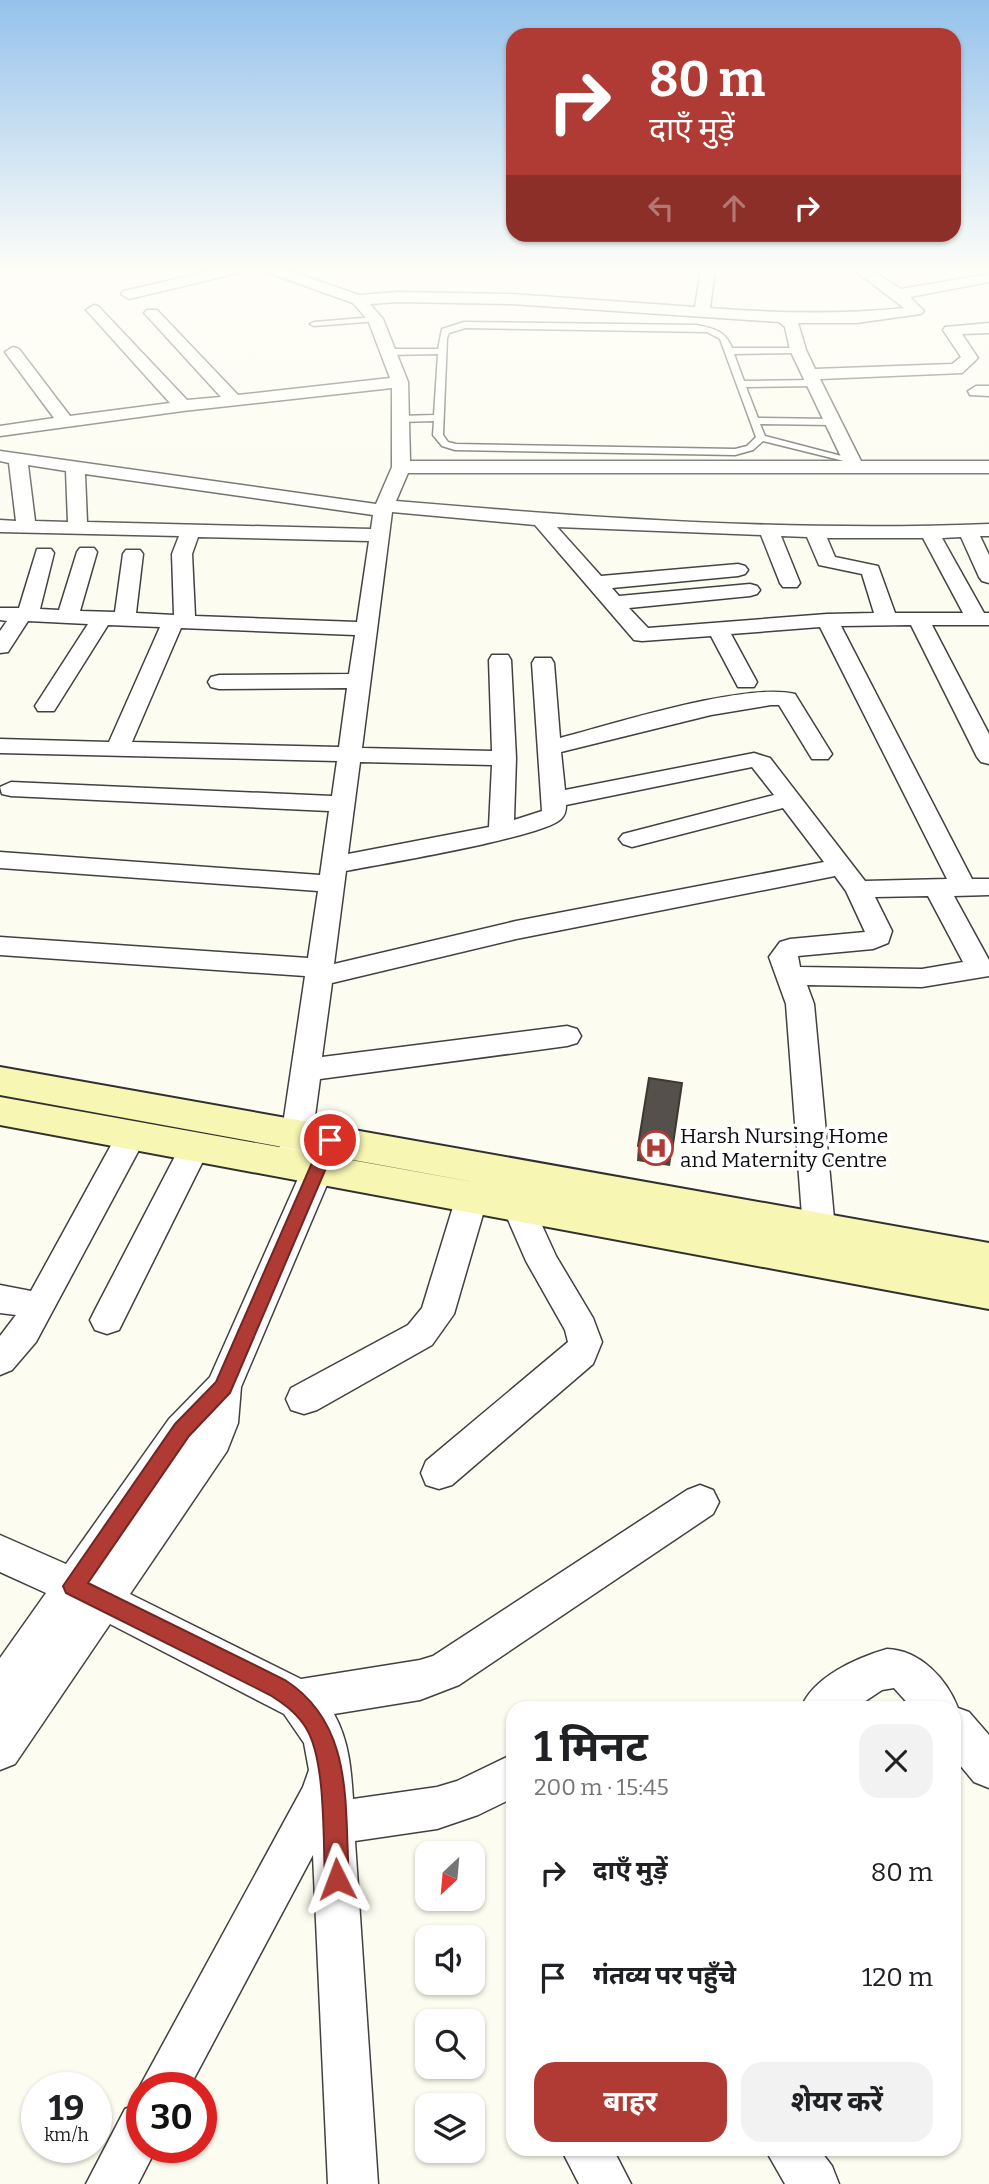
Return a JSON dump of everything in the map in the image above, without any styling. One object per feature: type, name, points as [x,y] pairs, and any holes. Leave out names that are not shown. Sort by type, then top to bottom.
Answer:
[{"type":"street","points":[[27,371],[65,421]]},
{"type":"street","points":[[151,371],[183,405]]},
{"type":"street","points":[[206,371],[233,400]]},
{"type":"street","points":[[0,1692],[88,1593],[214,1440],[220,1423],[223,1387],[310,1152],[306,1070],[384,509],[401,467],[400,382],[396,371]]},
{"type":"street","points":[[808,371],[854,463]]},
{"type":"street","points":[[812,378],[925,371]]},
{"type":"street","points":[[0,431],[183,405],[400,382]]},
{"type":"street","points":[[26,526],[9,457],[384,509],[541,520],[815,531],[930,533],[989,530]]},
{"type":"street","points":[[401,467],[534,457],[738,459],[989,467]]},
{"type":"street","points":[[75,466],[78,527]]},
{"type":"street","points":[[541,520],[642,635],[827,620],[983,619]]},
{"type":"street","points":[[0,526],[380,535]]},
{"type":"street","points":[[117,749],[179,621],[183,554],[191,529]]},
{"type":"street","points":[[768,529],[790,583]]},
{"type":"street","points":[[815,531],[826,561],[835,565],[861,566],[871,570],[886,619]]},
{"type":"street","points":[[968,531],[989,577]]},
{"type":"street","points":[[930,533],[983,619]]},
{"type":"street","points":[[68,616],[87,552]]},
{"type":"street","points":[[0,647],[25,614],[44,553]]},
{"type":"street","points":[[125,619],[133,554]]},
{"type":"street","points":[[595,583],[738,570]]},
{"type":"street","points":[[613,603],[750,590]]},
{"type":"street","points":[[0,614],[367,629]]},
{"type":"street","points":[[46,706],[102,618]]},
{"type":"street","points":[[918,619],[989,757]]},
{"type":"street","points":[[827,620],[977,887],[858,889]]},
{"type":"street","points":[[718,628],[746,682]]},
{"type":"street","points":[[500,660],[504,758],[501,832]]},
{"type":"street","points":[[0,860],[333,874],[501,832],[551,816],[553,800],[543,663]]},
{"type":"street","points":[[219,682],[360,681]]},
{"type":"street","points":[[549,748],[773,696],[787,699],[820,754]]},
{"type":"street","points":[[0,746],[504,758]]},
{"type":"street","points":[[553,800],[746,760],[762,763],[858,889],[879,931],[878,937],[873,940],[790,948],[783,957],[800,1003],[819,1229]]},
{"type":"street","points":[[11,789],[343,804]]},
{"type":"street","points":[[632,839],[789,799]]},
{"type":"street","points":[[0,946],[320,972],[516,930],[841,867]]},
{"type":"street","points":[[790,976],[922,978],[980,969],[937,888]]},
{"type":"street","points":[[306,1070],[567,1036]]},
{"type":"street","points":[[0,1081],[310,1152],[759,1234],[989,1292]]},
{"type":"street","points":[[0,1111],[195,1147],[310,1152],[472,1198],[519,1206],[759,1234],[819,1229],[989,1260]]},
{"type":"street","points":[[0,1360],[24,1332],[40,1306],[132,1135]]},
{"type":"street","points":[[107,1320],[195,1147]]},
{"type":"street","points":[[304,1399],[420,1335],[431,1324],[437,1314],[472,1198]]},
{"type":"street","points":[[439,1473],[581,1353],[585,1342],[581,1328],[542,1261],[519,1206]]},
{"type":"street","points":[[0,1299],[40,1306]]},
{"type":"street","points":[[298,1700],[420,1680],[445,1671],[467,1659],[700,1502]]},
{"type":"street","points":[[0,1553],[88,1593],[278,1688],[298,1700],[313,1718],[324,1738],[330,1770],[354,2184]]},
{"type":"street","points":[[0,1749],[88,1593]]},
{"type":"street","points":[[831,1701],[879,1668],[893,1666],[906,1672],[932,1701]]},
{"type":"street","points":[[961,1735],[989,1767]]},
{"type":"street","points":[[172,2072],[320,1798],[330,1770]]},
{"type":"street","points":[[334,1824],[437,1808],[463,1800],[506,1779]]},
{"type":"street","points":[[111,2184],[126,2156]]},
{"type":"street","points":[[590,2156],[606,2184]]},
{"type":"street","points":[[795,2156],[814,2184]]},
{"type":"lane","points":[[442,371],[438,435],[445,444],[534,457]]},
{"type":"lane","points":[[736,371],[761,438]]},
{"type":"lane","points":[[741,384],[812,378]]},
{"type":"lane","points":[[401,419],[439,418]]},
{"type":"lane","points":[[755,421],[834,422]]},
{"type":"lane","points":[[738,459],[761,438]]},
{"type":"lane","points":[[761,438],[854,463]]},
{"type":"building","points":[[649,1078],[682,1083],[672,1151],[638,1146]]},
{"type":"place","name":"Harsh Nursing Home and Maternity Centre","points":[[656,1148]]},
{"type":"route","points":[[330,1140],[223,1387],[182,1430],[74,1586],[298,1700],[313,1718],[324,1738],[330,1770],[337,1879]]}]
